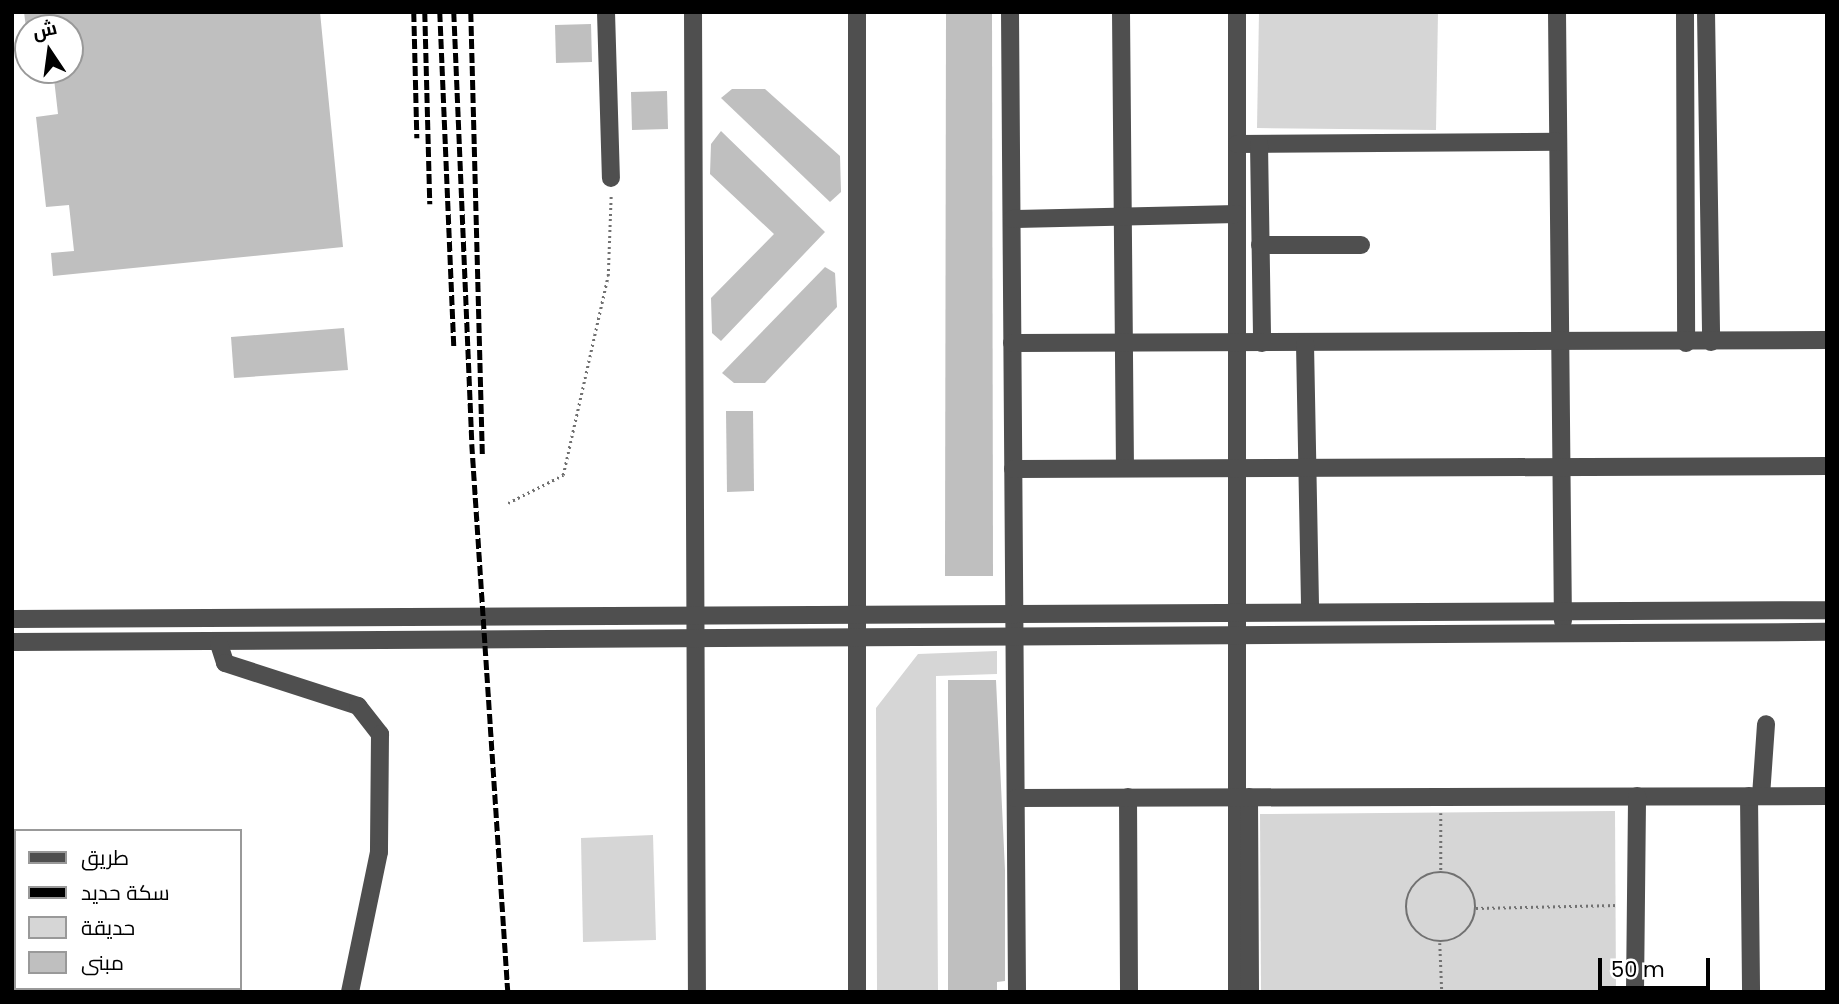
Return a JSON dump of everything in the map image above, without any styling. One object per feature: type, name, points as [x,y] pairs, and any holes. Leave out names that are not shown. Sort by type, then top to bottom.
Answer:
[{"type":"street","points":[[606,12],[611,178]]},
{"type":"street","points":[[693,12],[698,641],[697,992]]},
{"type":"street","points":[[857,12],[854,638],[857,992]]},
{"type":"street","points":[[1010,12],[1017,992]]},
{"type":"street","points":[[1121,12],[1125,467]]},
{"type":"street","points":[[1237,12],[1237,612],[1251,992]]},
{"type":"street","points":[[1557,12],[1563,632]]},
{"type":"street","points":[[1685,12],[1686,343]]},
{"type":"street","points":[[1706,12],[1711,342]]},
{"type":"street","points":[[1237,144],[1558,142]]},
{"type":"street","points":[[1259,144],[1262,343]]},
{"type":"street","points":[[1012,219],[1237,214]]},
{"type":"street","points":[[1260,245],[1361,245]]},
{"type":"street","points":[[1012,343],[1560,344],[1827,340]]},
{"type":"street","points":[[1305,344],[1310,604]]},
{"type":"street","points":[[1013,469],[1237,464],[1827,466]]},
{"type":"street","points":[[12,619],[697,613],[1827,610]]},
{"type":"street","points":[[12,642],[219,644],[698,641],[1014,634],[1827,632]]},
{"type":"street","points":[[219,644],[225,663],[358,706],[380,734],[379,852],[350,992]]},
{"type":"street","points":[[1751,992],[1755,796],[1766,724]]},
{"type":"street","points":[[1635,992],[1637,796]]},
{"type":"street","points":[[1016,797],[1827,796]]},
{"type":"street","points":[[1128,797],[1129,992]]},
{"type":"street","points":[[1237,992],[1243,797]]},
{"type":"path","points":[[508,503],[563,475],[608,276],[611,178]]},
{"type":"path","points":[[1440,797],[1441,872]]},
{"type":"path","points":[[1441,872],[1466,883],[1476,908],[1465,932],[1440,943],[1416,932],[1405,907],[1416,883],[1441,872]]},
{"type":"path","points":[[1476,908],[1636,904]]},
{"type":"path","points":[[1440,943],[1442,992]]},
{"type":"green space","points":[[1259,12],[1438,12],[1436,130],[1257,128]]},
{"type":"green space","points":[[997,651],[997,674],[936,676],[938,992],[877,992],[876,708],[918,654]]},
{"type":"green space","points":[[1615,811],[1616,992],[1261,992],[1260,814]]},
{"type":"green space","points":[[653,835],[656,940],[583,942],[581,838]]},
{"type":"building","points":[[320,12],[343,247],[53,276],[51,253],[74,251],[69,205],[46,207],[36,117],[58,114],[55,84],[84,84],[84,14],[24,14]]},
{"type":"building","points":[[946,12],[992,12],[993,576],[945,576]]},
{"type":"building","points":[[591,24],[592,62],[556,63],[555,25]]},
{"type":"building","points":[[732,89],[765,89],[840,156],[841,192],[830,202],[721,98]]},
{"type":"building","points":[[667,91],[668,129],[632,130],[631,92]]},
{"type":"building","points":[[721,131],[825,232],[721,341],[712,333],[711,298],[774,234],[710,174],[711,144]]},
{"type":"building","points":[[825,267],[835,273],[837,307],[765,383],[734,383],[722,373]]},
{"type":"building","points":[[344,328],[348,370],[234,378],[231,337]]},
{"type":"building","points":[[726,411],[753,411],[754,491],[727,492]]},
{"type":"building","points":[[948,680],[996,680],[1005,870],[1005,981],[997,982],[997,992],[948,992]]},
{"type":"railway","points":[[414,12],[417,138]]},
{"type":"railway","points":[[425,12],[430,204]]},
{"type":"railway","points":[[440,12],[454,348]]},
{"type":"railway","points":[[454,12],[472,444],[508,992]]},
{"type":"railway","points":[[471,12],[483,457]]}]
